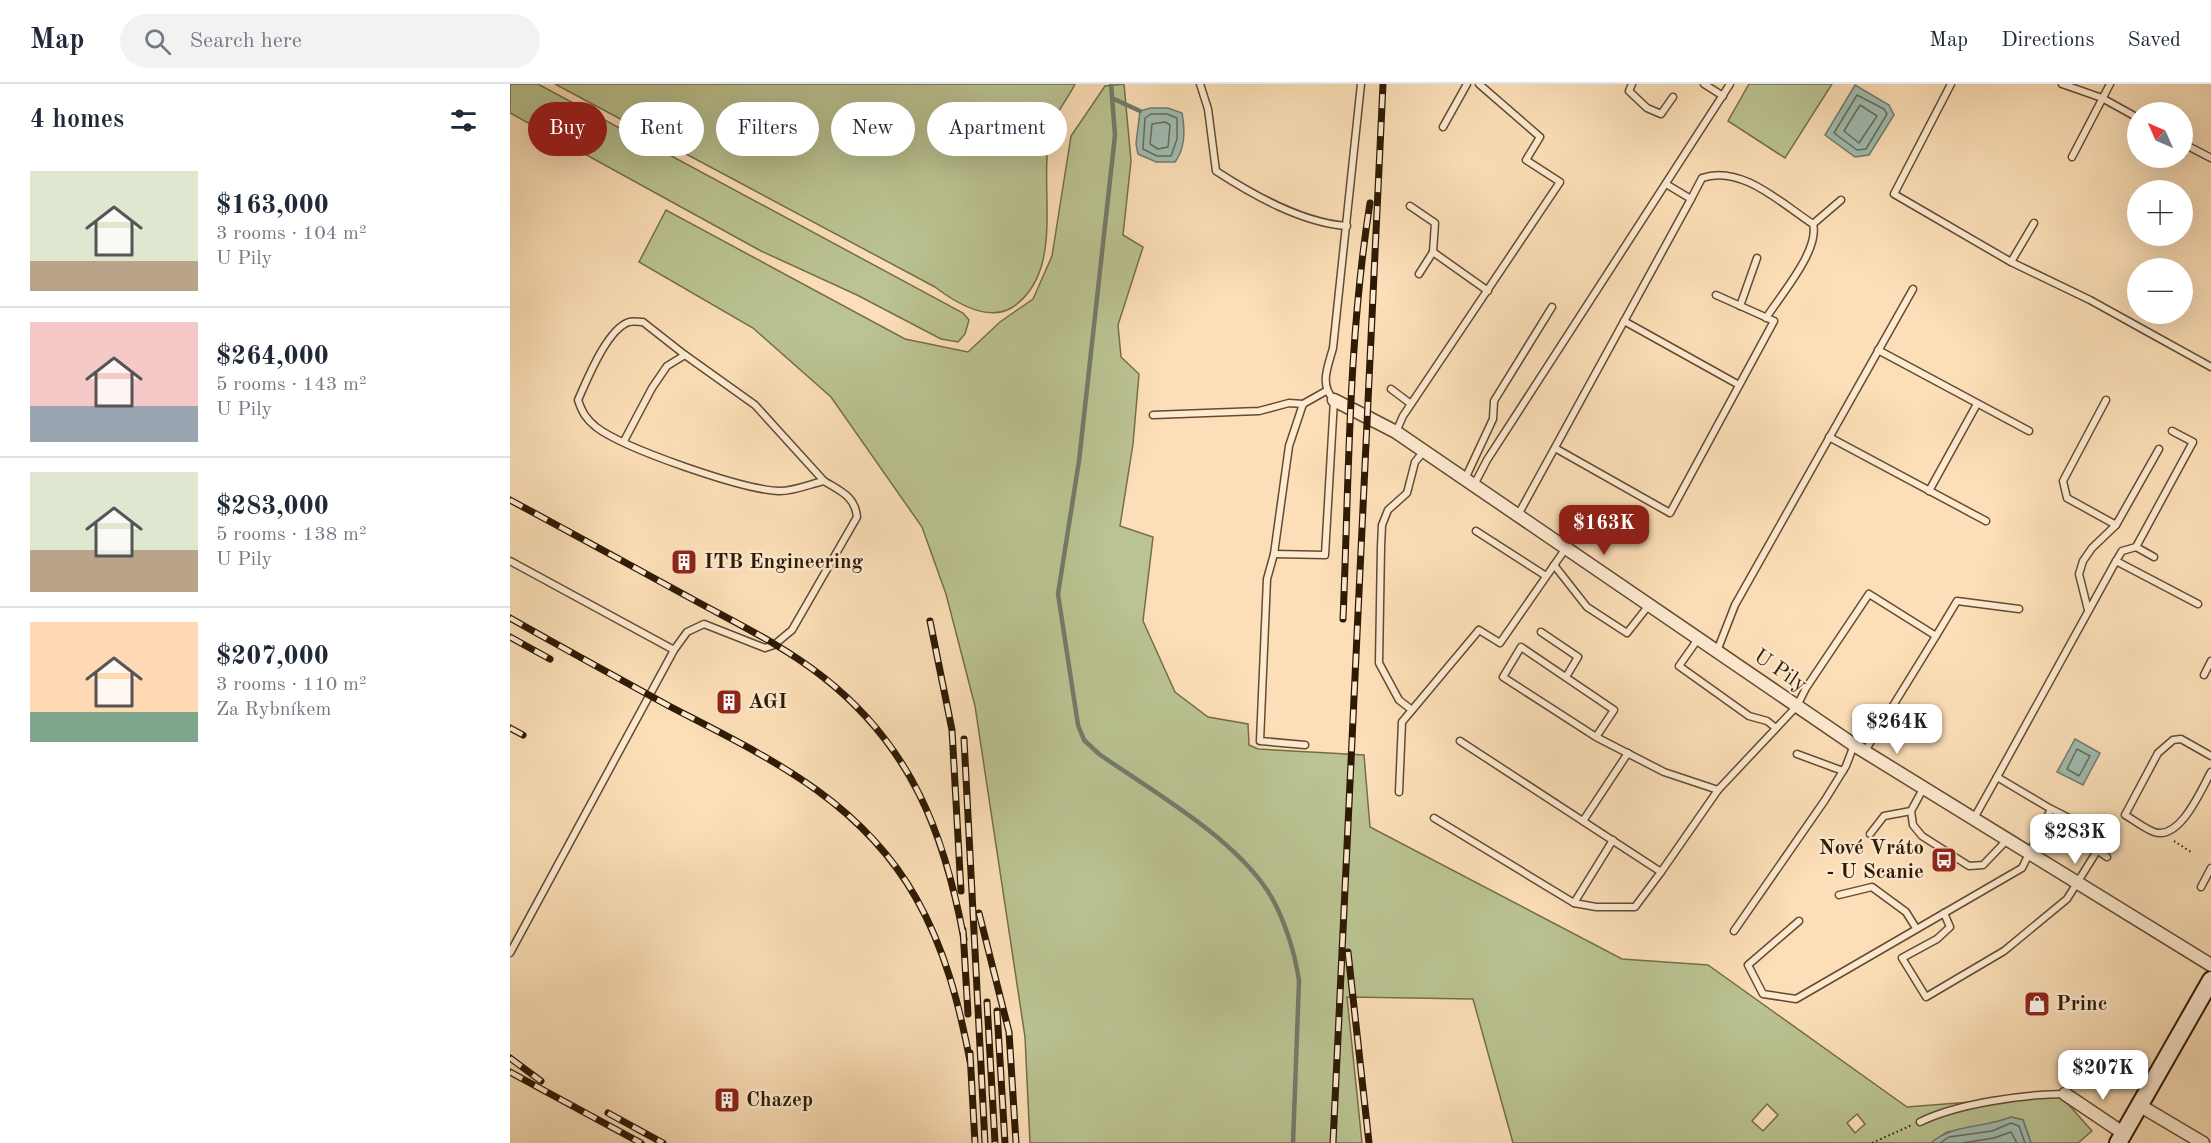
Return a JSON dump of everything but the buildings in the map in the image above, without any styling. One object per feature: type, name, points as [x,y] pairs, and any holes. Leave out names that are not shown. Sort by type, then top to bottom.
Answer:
[{"type":"main road","points":[[2120,1138],[2211,980]]},
{"type":"street","name":"U Pily","points":[[1330,396],[1396,432],[1859,748],[1973,821],[2211,965]]},
{"type":"street","points":[[2065,1094],[2120,1138]]},
{"type":"street","points":[[2139,1105],[2203,1143]]},
{"type":"lane","points":[[1200,84],[1208,109],[1216,171],[1257,197],[1330,225],[1347,226]]},
{"type":"lane","points":[[1274,554],[1325,555],[1330,396],[1325,378],[1333,348],[1361,84]]},
{"type":"lane","points":[[1443,127],[1467,84]]},
{"type":"lane","points":[[1396,432],[1412,404],[1560,182],[1526,160],[1540,137],[1479,84]]},
{"type":"lane","points":[[1632,84],[1629,91],[1647,108],[1661,114],[1673,97]]},
{"type":"lane","points":[[1704,84],[1723,96]]},
{"type":"lane","points":[[1469,483],[1487,460],[1730,84]]},
{"type":"lane","points":[[1951,84],[1894,194],[2011,262],[2090,300],[2211,368]]},
{"type":"lane","points":[[2062,84],[2102,98],[2127,112]]},
{"type":"lane","points":[[2072,157],[2110,84]]},
{"type":"lane","points":[[2193,149],[2211,158]]},
{"type":"lane","points":[[1518,516],[1702,178],[1716,173],[1740,178],[1813,224],[1815,231],[1800,270],[1766,318]]},
{"type":"lane","points":[[1666,184],[1691,199]]},
{"type":"lane","points":[[1813,224],[1841,200]]},
{"type":"lane","points":[[1410,206],[1435,223],[1433,252],[1419,274]]},
{"type":"lane","points":[[2011,262],[2034,223]]},
{"type":"lane","points":[[1433,252],[1488,291]]},
{"type":"lane","points":[[1740,306],[1757,258]]},
{"type":"lane","points":[[1717,651],[1735,605],[1913,289]]},
{"type":"lane","points":[[1555,448],[1670,513],[1774,321],[1716,295]]},
{"type":"lane","points":[[1469,483],[1493,419],[1494,401],[1552,307]]},
{"type":"lane","points":[[1624,321],[1739,385]]},
{"type":"lane","points":[[510,953],[674,650],[687,632],[704,624],[765,648],[774,645],[792,630],[857,517],[855,504],[851,498],[824,481],[755,405],[685,356],[643,322],[628,322],[611,337],[578,400],[584,415],[597,428],[716,477],[780,492],[824,481]]},
{"type":"lane","points":[[1878,350],[2029,430]]},
{"type":"lane","points":[[624,441],[652,388],[667,366],[685,356]]},
{"type":"lane","points":[[1391,389],[1412,404]]},
{"type":"lane","points":[[1153,415],[1259,411],[1289,403],[1303,404],[1330,396]]},
{"type":"lane","points":[[2106,400],[2063,481],[2067,498],[2116,525]]},
{"type":"lane","points":[[1303,404],[1289,446],[1274,554],[1267,579],[1260,741],[1305,745]]},
{"type":"lane","points":[[1929,491],[1977,404]]},
{"type":"lane","points":[[2136,547],[2193,442],[2172,431]]},
{"type":"lane","points":[[1829,437],[1986,521]]},
{"type":"lane","points":[[2088,610],[2079,574],[2083,561],[2092,548],[2116,525],[2159,449]]},
{"type":"lane","points":[[1413,710],[1399,700],[1379,663],[1381,547],[1382,525],[1388,510],[1407,493],[1415,462],[1424,452]]},
{"type":"lane","points":[[1476,531],[1546,576]]},
{"type":"lane","points":[[1973,821],[2122,551],[2136,547],[2154,557]]},
{"type":"lane","points":[[1399,792],[1402,722],[1479,630],[1500,643],[1566,548]]},
{"type":"lane","points":[[510,561],[674,650]]},
{"type":"lane","points":[[2116,561],[2198,604]]},
{"type":"lane","points":[[1554,565],[1587,607],[1627,633],[1649,605]]},
{"type":"lane","points":[[1434,818],[1574,903],[1596,907],[1635,907],[1718,790],[1797,706],[1806,688],[1869,594],[1936,636]]},
{"type":"lane","points":[[1734,931],[1936,636],[1957,601],[2019,609]]},
{"type":"lane","points":[[1541,632],[1578,657],[1566,677]]},
{"type":"lane","points":[[1699,639],[1679,666],[1749,716],[1767,721],[1776,728]]},
{"type":"lane","points":[[1596,737],[1614,710],[1521,647],[1503,677],[1596,737],[1664,772],[1718,790]]},
{"type":"lane","points":[[2204,675],[2211,661]]},
{"type":"lane","points":[[2210,777],[2183,820],[2165,832],[2155,832],[2125,815],[2158,753],[2173,740],[2181,739],[2211,756]]},
{"type":"lane","points":[[1460,741],[1661,872]]},
{"type":"lane","points":[[1583,821],[1628,753]]},
{"type":"lane","points":[[1797,754],[1843,771]]},
{"type":"lane","points":[[1998,777],[2074,821],[2071,832],[2107,857]]},
{"type":"lane","points":[[1923,789],[1911,812],[1913,825],[1922,836],[1969,866],[1983,865],[2006,841]]},
{"type":"lane","points":[[1799,921],[1748,965],[1763,994],[1796,999],[2022,868],[2052,809]]},
{"type":"lane","points":[[1870,834],[1884,816],[1911,812]]},
{"type":"lane","points":[[1574,903],[1613,840]]},
{"type":"lane","points":[[1944,913],[1950,927],[1937,939],[1902,958],[1926,998],[2004,951],[2067,899],[2097,851]]},
{"type":"lane","points":[[2200,887],[2211,868]]},
{"type":"lane","points":[[1839,895],[1872,887],[1906,912],[1917,928]]},
{"type":"lane","points":[[1920,1122],[1936,1114],[2036,1094],[2065,1094]]},
{"type":"path","points":[[2165,832],[2191,852]]},
{"type":"path","points":[[1872,1143],[1920,1122]]},
{"type":"green space","points":[[510,84],[538,84],[571,102],[528,102],[528,123],[510,113]]},
{"type":"green space","points":[[555,84],[1075,84],[1064,102],[927,102],[927,156],[1047,156],[1046,240],[1037,277],[1028,294],[1013,307],[993,313],[962,305],[935,287],[690,156],[704,156],[704,102],[619,102],[619,118],[607,112],[607,102],[589,102]]},
{"type":"green space","points":[[1124,84],[1131,161],[1123,235],[1143,247],[1118,325],[1121,357],[1139,374],[1133,444],[1120,526],[1153,537],[1143,621],[1175,692],[1208,717],[1248,724],[1249,745],[1258,749],[1364,755],[1370,827],[1622,959],[1708,965],[1907,1107],[2060,1095],[2092,1131],[2078,1143],[2031,1143],[2023,1120],[2011,1117],[1991,1125],[1947,1132],[1931,1143],[1513,1143],[1473,999],[1347,997],[1362,1143],[1030,1143],[1025,1037],[975,706],[946,594],[922,527],[831,397],[753,328],[639,262],[666,210],[905,339],[968,352],[1000,322],[1033,299],[1052,256],[1071,136],[1105,86]],"holes":[[[1767,1104],[1778,1115],[1763,1131],[1752,1121]],[[1857,1114],[1865,1124],[1855,1133],[1847,1123]]]},
{"type":"green space","points":[[1749,84],[1832,84],[1785,158],[1728,121]]},
{"type":"green space","points":[[607,121],[619,128],[619,156],[672,156],[963,313],[969,320],[965,334],[958,342],[941,339],[857,295],[761,251],[588,156],[607,156]]},
{"type":"water","points":[[1855,85],[1889,105],[1894,115],[1869,155],[1855,157],[1825,135]]},
{"type":"water","points":[[1150,108],[1168,108],[1182,113],[1183,139],[1181,151],[1175,162],[1156,162],[1138,154],[1136,144],[1140,111]]},
{"type":"water","points":[[2075,739],[2100,753],[2083,785],[2057,772]]},
{"type":"water","points":[[2011,1117],[2023,1120],[2031,1143],[1931,1143],[1949,1132]]},
{"type":"waterway","points":[[1111,84],[1115,135],[1079,461],[1058,594],[1078,725],[1084,740],[1099,754],[1189,815],[1233,851],[1251,870],[1273,900],[1295,958],[1299,981],[1293,1143]]},
{"type":"waterway","points":[[1114,99],[1140,111]]},
{"type":"railway","points":[[1333,1143],[1383,84]]},
{"type":"railway","points":[[1343,619],[1353,358],[1370,203]]},
{"type":"railway","points":[[510,500],[777,645],[823,677],[854,704],[901,762],[919,794],[934,827],[946,863],[964,939]]},
{"type":"railway","points":[[510,618],[775,763],[839,807],[867,833],[893,863],[926,917],[943,957],[956,998],[970,1061]]},
{"type":"railway","points":[[930,621],[952,730],[961,891]]},
{"type":"railway","points":[[510,637],[550,659]]},
{"type":"railway","points":[[510,728],[523,735]]},
{"type":"railway","points":[[964,739],[985,1143]]},
{"type":"railway","points":[[979,913],[1009,1032],[1016,1143]]},
{"type":"railway","points":[[963,930],[968,1014]]},
{"type":"railway","points":[[1348,952],[1369,1143]]},
{"type":"railway","points":[[987,1002],[995,1143]]},
{"type":"railway","points":[[997,1011],[1005,1143]]},
{"type":"railway","points":[[970,1053],[975,1143]]},
{"type":"railway","points":[[510,1058],[541,1081]]},
{"type":"railway","points":[[510,1072],[641,1143]]},
{"type":"railway","points":[[608,1113],[663,1143]]},
{"type":"place","name":"ITB Engineering","points":[[684,562]]},
{"type":"place","name":"AGI","points":[[729,702]]},
{"type":"place","name":"Nové Vráto - U Scanie","points":[[1944,860]]},
{"type":"place","name":"Princ","points":[[2037,1004]]},
{"type":"place","name":"Chazep","points":[[727,1100]]}]
